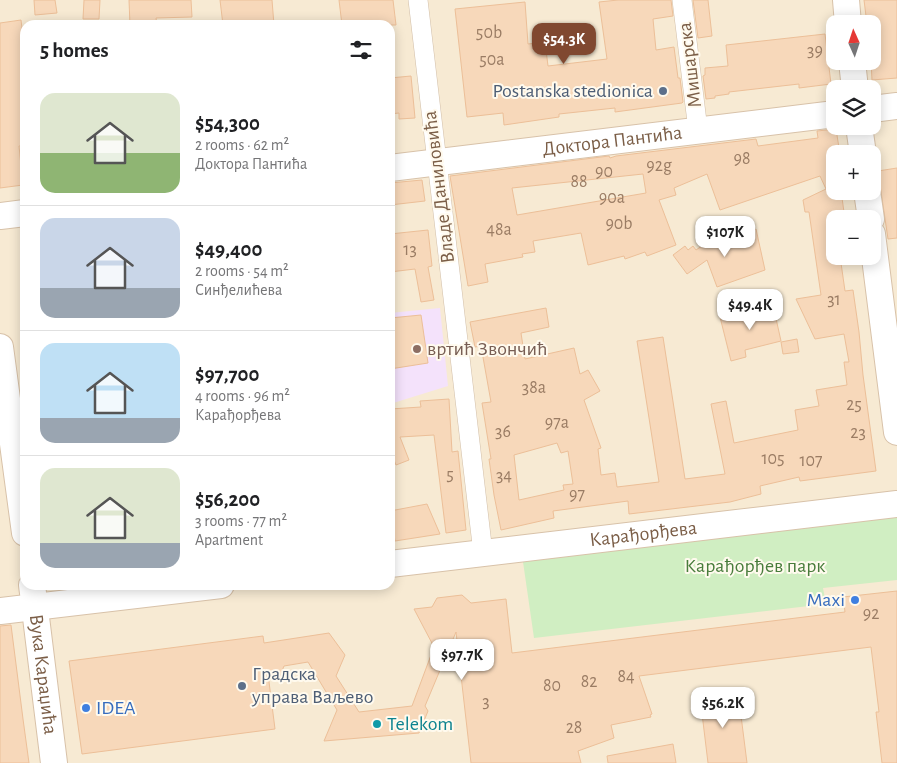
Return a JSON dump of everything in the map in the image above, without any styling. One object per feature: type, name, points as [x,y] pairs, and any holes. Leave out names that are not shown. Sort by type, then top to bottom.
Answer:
[{"type":"street","name":"Владе Даниловића","points":[[418,0],[483,553]]},
{"type":"street","name":"Мишарска","points":[[682,0],[698,130]]},
{"type":"street","points":[[846,0],[847,15]]},
{"type":"street","points":[[881,108],[897,106]]},
{"type":"street","name":"Доктора Пантића","points":[[395,167],[826,115]]},
{"type":"street","points":[[0,216],[20,214]]},
{"type":"street","points":[[876,265],[897,432]]},
{"type":"street","points":[[0,348],[20,496]]},
{"type":"street","name":"Карађорђева","points":[[395,563],[897,504]]},
{"type":"street","points":[[0,612],[34,596],[136,590]]},
{"type":"street","name":"Вука Караџића","points":[[34,596],[54,763]]},
{"type":"shaded area","points":[[0,0],[897,0],[897,763],[0,763]]},
{"type":"shaded area","name":"вртић Звончић","points":[[440,308],[448,386],[395,402],[395,312]]},
{"type":"green space","name":"Карађорђев парк","points":[[897,504],[897,580],[823,588],[826,604],[534,638],[521,548]]},
{"type":"building","points":[[34,0],[55,0],[57,13],[35,15]]},
{"type":"building","points":[[84,0],[100,0],[99,19],[83,19]]},
{"type":"building","points":[[129,0],[191,0],[192,17],[130,20]]},
{"type":"building","points":[[220,0],[272,0],[274,20],[222,20]]},
{"type":"building","points":[[339,0],[393,0],[396,25],[395,20],[341,20]]},
{"type":"building","points":[[671,0],[673,16],[653,19],[656,50],[674,47],[678,78],[680,78],[682,103],[615,112],[615,108],[559,114],[559,117],[504,125],[503,113],[467,117],[455,9],[525,2],[528,44],[545,42],[548,66],[607,59],[599,2]]},
{"type":"building","points":[[693,0],[708,0],[712,36],[698,38]]},
{"type":"building","points":[[864,0],[897,0],[897,78],[872,80],[871,70],[881,70],[881,15],[866,15]]},
{"type":"building","points":[[20,20],[20,185],[0,188],[0,23]]},
{"type":"building","points":[[825,34],[826,70],[829,70],[831,80],[826,80],[826,85],[799,88],[799,84],[729,92],[729,94],[706,99],[703,76],[705,75],[705,68],[728,66],[726,45]]},
{"type":"building","points":[[411,76],[415,118],[399,119],[399,113],[395,113],[395,78]]},
{"type":"building","points":[[826,130],[826,135],[837,135],[839,145],[826,145],[826,189],[820,176],[720,210],[707,174],[674,188],[676,195],[659,200],[676,245],[647,256],[645,252],[625,259],[624,256],[588,265],[581,233],[533,241],[535,252],[522,254],[523,257],[485,264],[488,282],[468,286],[450,176],[756,139],[758,146],[818,138],[817,131]],"holes":[[[643,174],[646,193],[517,215],[512,188]]]},
{"type":"building","points":[[897,168],[897,238],[888,239],[881,191],[881,171]]},
{"type":"building","points":[[422,180],[425,201],[395,204],[395,183]]},
{"type":"building","points":[[826,189],[826,200],[842,200],[844,210],[826,210],[826,265],[841,265],[845,291],[853,290],[876,471],[800,481],[799,477],[760,486],[761,494],[730,502],[629,514],[628,501],[553,511],[554,518],[501,530],[494,495],[489,459],[491,459],[482,403],[491,402],[481,346],[475,347],[470,322],[546,308],[549,327],[521,333],[525,359],[574,348],[580,374],[588,370],[600,391],[584,400],[601,448],[598,449],[601,475],[615,473],[617,487],[659,482],[637,341],[663,337],[685,479],[725,474],[711,404],[726,401],[734,443],[798,430],[795,410],[819,406],[816,390],[847,385],[844,362],[849,362],[844,334],[815,339],[796,299],[821,295],[809,212],[805,212],[803,200]],"holes":[[[557,443],[561,453],[568,451],[573,484],[563,485],[564,490],[519,500],[514,455]]]},
{"type":"building","points":[[756,229],[765,270],[717,287],[707,260],[687,274],[673,255],[685,246],[688,250],[693,246],[696,250],[721,233],[728,243]]},
{"type":"building","points":[[428,230],[432,266],[428,267],[434,300],[421,302],[415,269],[395,271],[395,233]]},
{"type":"building","points":[[773,305],[781,341],[745,350],[746,357],[731,361],[720,317]]},
{"type":"building","points":[[421,315],[428,363],[395,368],[395,318]]},
{"type":"building","points":[[797,339],[799,352],[783,354],[781,342]]},
{"type":"building","points":[[449,399],[452,452],[458,451],[466,530],[446,533],[434,435],[400,437],[409,460],[396,465],[395,462],[395,409],[421,407],[420,401]]},
{"type":"building","points":[[427,504],[440,534],[395,541],[395,510]]},
{"type":"building","points":[[897,591],[897,763],[882,763],[876,712],[879,712],[871,647],[639,676],[652,714],[650,715],[651,717],[611,725],[614,738],[578,751],[581,763],[471,763],[456,632],[425,706],[428,711],[419,733],[324,741],[337,710],[308,662],[284,666],[280,676],[268,674],[275,729],[82,754],[69,661],[263,636],[264,643],[329,633],[345,655],[336,676],[359,712],[412,706],[434,647],[414,609],[432,607],[437,598],[462,595],[471,603],[506,599],[512,653],[845,612],[843,597]]},
{"type":"building","points":[[11,625],[29,763],[0,763],[0,626]]},
{"type":"building","points":[[738,692],[747,763],[708,763],[700,697]]},
{"type":"building","points":[[673,744],[676,763],[608,763],[607,756]]},
{"type":"place","name":"Postanska stedionica","points":[[663,91]]},
{"type":"place","name":"вртић Звончић","points":[[417,349]]},
{"type":"place","name":"Maxi","points":[[855,600]]},
{"type":"place","name":"Градска управа Ваљево","points":[[242,686]]},
{"type":"place","name":"IDEA","points":[[86,708]]},
{"type":"place","name":"Telekom","points":[[377,724]]}]
